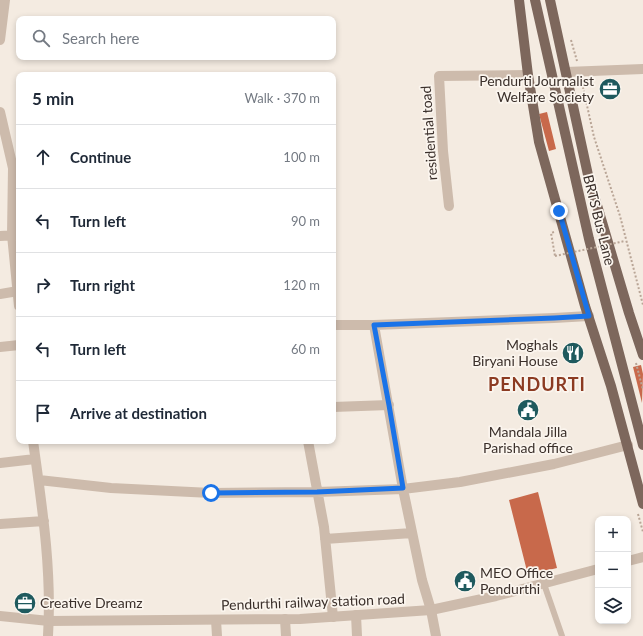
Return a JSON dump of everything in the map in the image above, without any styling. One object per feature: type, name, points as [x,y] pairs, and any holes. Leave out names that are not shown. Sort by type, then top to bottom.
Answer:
[{"type":"main road","points":[[519,0],[528,76],[539,142],[628,445],[643,504]]},
{"type":"main road","name":"BRTS Bus Lane","points":[[535,0],[589,239],[643,445]]},
{"type":"main road","points":[[550,0],[588,175],[643,355]]},
{"type":"street","points":[[0,40],[5,0]]},
{"type":"street","points":[[566,72],[643,69]]},
{"type":"street","name":"residential toad","points":[[449,206],[443,151],[439,76],[528,76]]},
{"type":"street","points":[[0,112],[13,168],[16,254]]},
{"type":"street","points":[[0,236],[15,235]]},
{"type":"street","points":[[0,294],[16,291]]},
{"type":"street","points":[[336,325],[374,325],[589,316]]},
{"type":"street","points":[[374,325],[403,488],[422,580],[431,610],[436,636]]},
{"type":"street","points":[[0,347],[16,345]]},
{"type":"street","points":[[336,407],[389,405]]},
{"type":"street","points":[[34,444],[44,521],[49,584],[48,636]]},
{"type":"street","points":[[309,444],[325,539],[334,617]]},
{"type":"street","points":[[39,480],[111,488],[211,493],[317,492],[403,488],[460,482],[554,464],[628,445]]},
{"type":"street","points":[[0,463],[36,459]]},
{"type":"street","points":[[0,524],[44,521]]},
{"type":"street","points":[[325,539],[412,533]]},
{"type":"street","points":[[631,560],[643,557]]},
{"type":"street","name":"Pendurthi railway station road","points":[[0,616],[49,621],[216,620],[334,617],[431,610],[496,596],[595,570]]},
{"type":"street","points":[[356,615],[357,636]]},
{"type":"street","points":[[285,619],[286,636]]},
{"type":"street","points":[[216,620],[217,636]]},
{"type":"lane","points":[[544,584],[562,636]]},
{"type":"path","points":[[580,71],[594,137],[620,216],[643,305]]},
{"type":"path","points":[[551,233],[555,256],[625,240],[620,216]]},
{"type":"building","points":[[547,112],[556,149],[549,151],[539,114]]},
{"type":"building","points":[[641,365],[643,374],[642,403],[633,367]]},
{"type":"building","points":[[538,492],[557,568],[528,575],[509,500]]},
{"type":"place","name":"Pendurti Journalist Welfare Society","points":[[610,89]]},
{"type":"place","name":"Moghals Biryani House","points":[[573,353]]},
{"type":"place","name":"Mandala Jilla Parishad office","points":[[528,410]]},
{"type":"place","name":"MEO Office Pendurthi","points":[[465,581]]},
{"type":"place","name":"Creative Dreamz","points":[[25,603]]},
{"type":"district","name":"PENDURTI","points":[[537,385]]},
{"type":"route","points":[[211,493],[365,491],[403,488],[374,325],[589,316],[559,211]]}]
